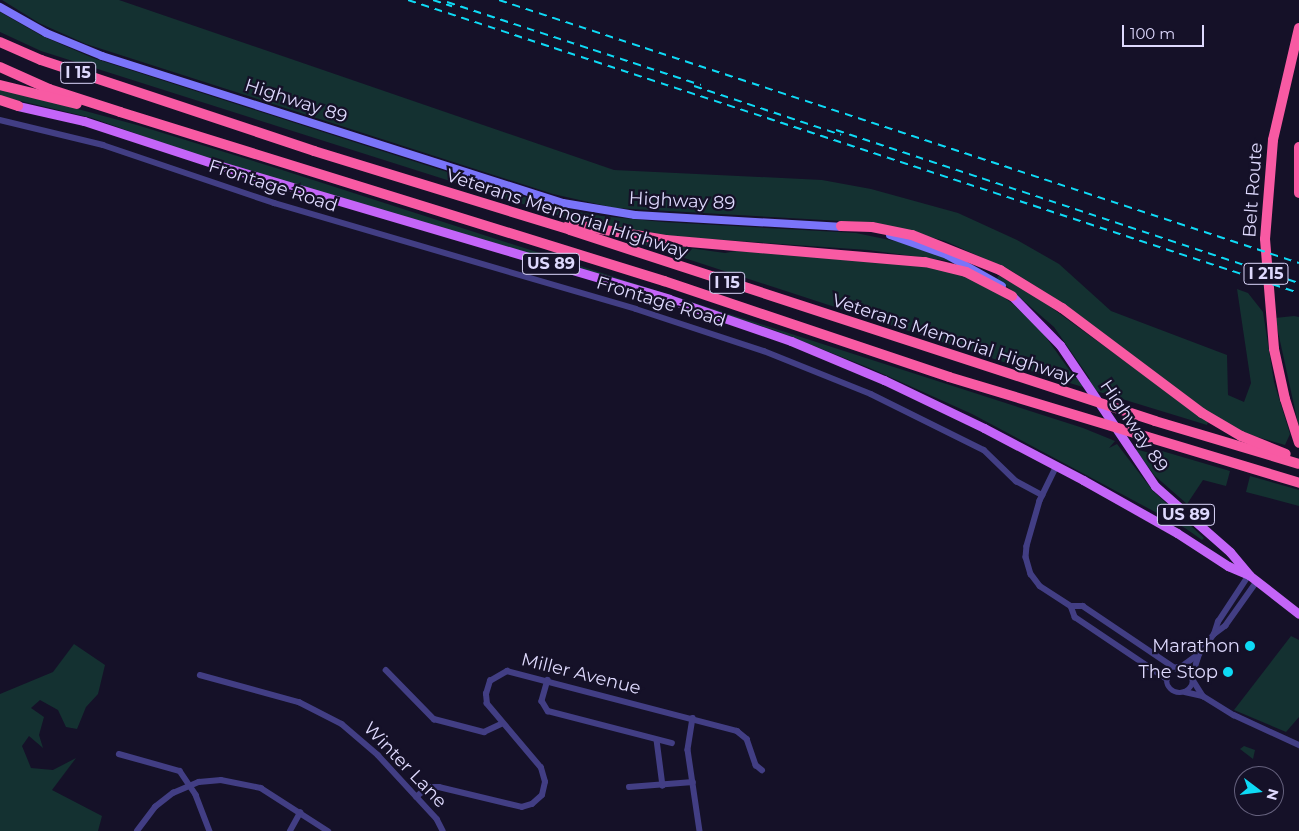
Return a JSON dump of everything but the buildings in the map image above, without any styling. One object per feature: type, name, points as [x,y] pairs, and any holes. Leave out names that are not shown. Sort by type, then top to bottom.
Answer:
[{"type":"highway","name":"Belt Route","points":[[1299,28],[1273,140],[1265,235],[1269,313],[1283,389],[1299,443]]},
{"type":"highway","name":"Veterans Memorial Highway","points":[[0,42],[42,60],[166,103],[522,215],[1145,418],[1299,464]]},
{"type":"highway","name":"Veterans Memorial Highway","points":[[0,67],[49,89],[120,112],[664,281],[976,386],[1299,483]]},
{"type":"highway","points":[[0,84],[120,112]]},
{"type":"highway","points":[[0,102],[18,106]]},
{"type":"highway","points":[[1299,147],[1299,193]]},
{"type":"highway","points":[[522,215],[626,236],[925,262],[966,272],[1012,296]]},
{"type":"highway","points":[[840,226],[872,227],[924,239],[1000,270],[1062,308],[1202,413],[1241,436],[1299,459]]},
{"type":"main road","name":"Highway 89","points":[[0,6],[46,33],[102,56],[563,203],[635,215],[840,226],[893,236],[934,249],[985,275],[1012,296],[1052,336],[1082,377],[1128,450],[1170,501],[1230,552],[1253,578],[1299,614]]},
{"type":"main road","name":"Highway 89","points":[[18,106],[84,121],[218,165],[745,324],[884,380],[1057,466],[1164,526],[1228,566],[1253,578]]},
{"type":"street","name":"Frontage Road","points":[[0,120],[103,145],[274,203],[660,316],[787,360],[871,394],[984,450],[1016,481],[1042,496]]},
{"type":"street","points":[[1057,466],[1042,496],[1027,546],[1027,563],[1037,582],[1071,606],[1075,617],[1167,679],[1173,691],[1203,696],[1234,715],[1299,745]]},
{"type":"street","points":[[1214,634],[1218,622],[1253,578]]},
{"type":"street","points":[[1167,679],[1178,667],[1199,654],[1214,634],[1225,626],[1253,578]]},
{"type":"street","points":[[1071,606],[1082,606],[1178,667],[1193,678],[1203,696]]},
{"type":"street","points":[[1185,692],[1193,678],[1199,654]]},
{"type":"street","points":[[386,670],[434,719],[484,732],[501,724]]},
{"type":"street","name":"Miller Avenue","points":[[416,796],[424,789],[435,786],[518,807],[536,801],[545,786],[543,772],[488,709],[486,699],[486,689],[493,678],[512,671],[693,718],[741,733],[750,743],[756,765],[762,770]]},
{"type":"street","name":"Winter Lane","points":[[200,675],[292,700],[328,715],[367,744],[437,819],[443,831]]},
{"type":"street","points":[[548,680],[542,701],[548,710],[672,743]]},
{"type":"street","points":[[693,718],[688,744],[700,831]]},
{"type":"street","points":[[657,740],[663,786]]},
{"type":"street","points":[[119,754],[176,769],[190,785],[210,831]]},
{"type":"street","points":[[137,831],[160,802],[190,785],[214,780],[245,783],[268,792],[328,831]]},
{"type":"street","points":[[629,787],[663,786],[693,782]]},
{"type":"street","points":[[290,831],[300,813]]},
{"type":"green space","points":[[2,0],[119,0],[614,170],[822,180],[871,189],[958,213],[1017,240],[1059,264],[1111,311],[1227,355],[1228,395],[1244,402],[1251,383],[1237,289],[1248,293],[1263,312],[1274,382],[1290,434],[1285,445],[1247,434],[1200,407],[1053,297],[1010,270],[945,241],[877,223],[615,208],[553,194],[86,44],[39,23]]},
{"type":"green space","points":[[0,12],[42,36],[93,58],[562,209],[602,216],[663,222],[856,233],[904,243],[956,262],[868,250],[665,236],[592,226],[41,51],[0,32]]},
{"type":"green space","points":[[0,88],[137,125],[276,168],[1083,428],[1115,441],[1109,448],[1117,444],[1153,491],[1204,538],[1202,540],[1185,528],[972,414],[872,369],[774,330],[557,262],[245,172],[92,118],[0,96]]},
{"type":"green space","points":[[626,239],[725,253],[736,251],[917,264],[960,274],[988,286],[1013,304],[1043,333],[1075,378],[1090,379],[1054,327],[997,278],[999,275],[1030,292],[1208,422],[1207,425],[1037,373]]},
{"type":"green space","points":[[1299,317],[1299,428],[1275,318]]},
{"type":"green space","points":[[1135,449],[1161,456],[1162,451],[1230,471],[1226,486],[1203,480],[1187,504],[1155,476]]},
{"type":"green space","points":[[1250,476],[1299,490],[1299,506],[1246,492]]},
{"type":"green space","points":[[1291,636],[1299,640],[1299,717],[1286,732],[1234,710]]},
{"type":"green space","points":[[74,644],[105,665],[98,694],[86,707],[77,729],[66,727],[58,710],[40,700],[31,708],[44,717],[39,735],[43,748],[29,736],[22,746],[31,768],[53,770],[76,758],[52,790],[102,816],[98,831],[0,831],[0,694],[53,672]]},
{"type":"green space","points":[[1244,746],[1255,750],[1253,759],[1240,749]]},
{"type":"railway","points":[[408,0],[1299,293]]},
{"type":"railway","points":[[433,0],[452,6]]},
{"type":"railway","points":[[499,0],[1299,263]]},
{"type":"railway","points":[[447,2],[701,85]]},
{"type":"railway","points":[[694,86],[841,135]]},
{"type":"railway","points":[[836,130],[1299,283]]},
{"type":"place","name":"Marathon","points":[[1250,646]]},
{"type":"place","name":"The Stop","points":[[1228,672]]}]
